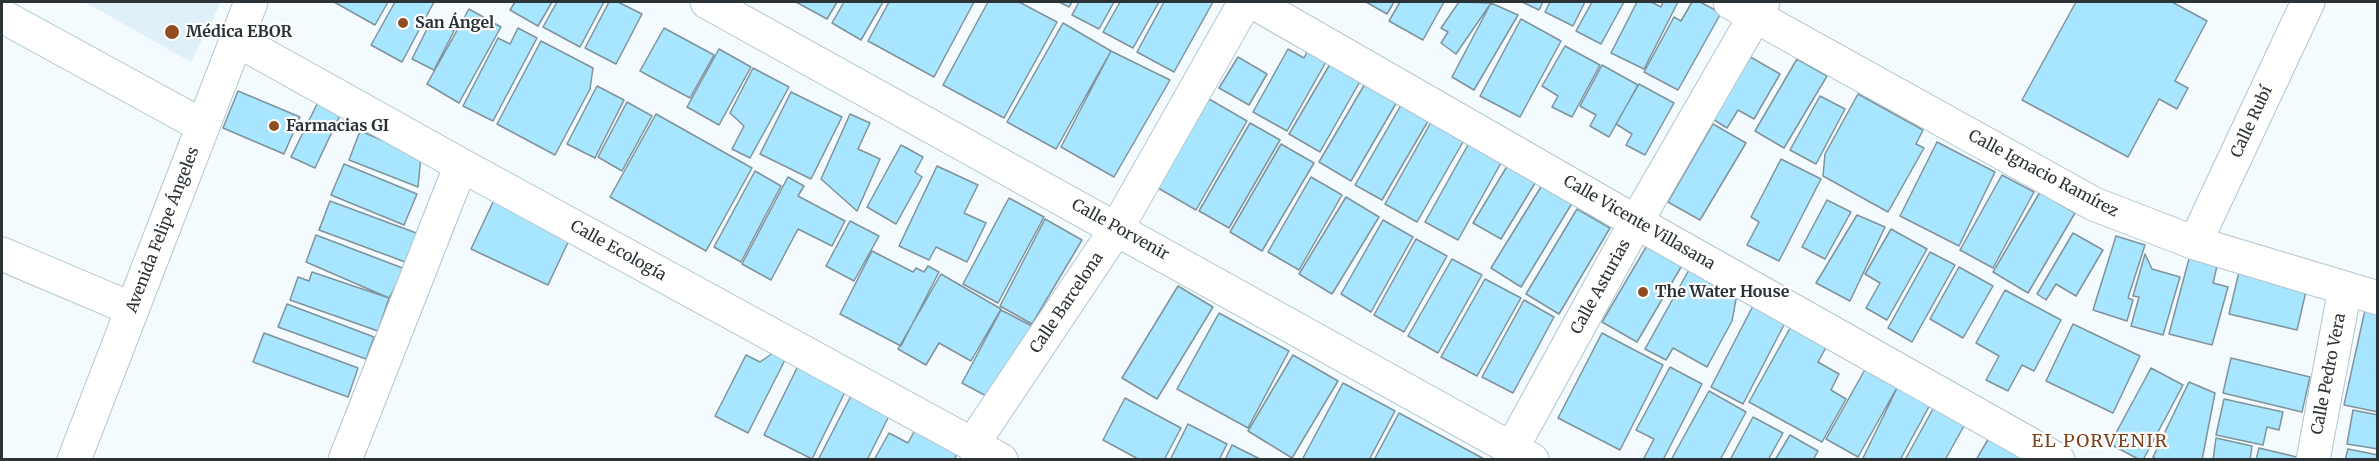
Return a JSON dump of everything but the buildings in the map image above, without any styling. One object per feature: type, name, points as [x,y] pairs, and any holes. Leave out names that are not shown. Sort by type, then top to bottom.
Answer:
[{"type":"street","name":"Avenida Felipe Ángeles","points":[[74,459],[251,2]]},
{"type":"street","name":"Calle Barcelona","points":[[972,445],[1117,228],[1245,2]]},
{"type":"street","name":"Calle Vicente Villasana","points":[[1253,2],[1636,222],[2058,459]]},
{"type":"street","name":"Calle Rubí","points":[[2195,243],[2308,2]]},
{"type":"street","name":"Calle Porvenir","points":[[721,5],[1522,454]]},
{"type":"street","name":"Calle Asturias","points":[[1522,454],[1636,222],[1750,6]]},
{"type":"street","name":"Calle Ignacio Ramírez","points":[[1750,6],[2094,204],[2195,243],[2378,298]]},
{"type":"street","points":[[2,16],[203,126]]},
{"type":"street","name":"Calle Ecología","points":[[237,40],[461,165],[1001,459]]},
{"type":"street","points":[[345,459],[461,165]]},
{"type":"street","points":[[2,254],[132,309]]},
{"type":"street","name":"Calle Pedro Vera","points":[[2313,459],[2345,289]]},
{"type":"shaded area","name":"Médica EBOR","points":[[85,2],[221,2],[191,62]]},
{"type":"place","name":"San Ángel","points":[[403,23]]},
{"type":"place","name":"Médica EBOR","points":[[172,32]]},
{"type":"place","name":"Farmacias GI","points":[[274,126]]},
{"type":"place","name":"The Water House","points":[[1643,292]]},
{"type":"district","name":"EL PORVENIR","points":[[2100,442]]}]
